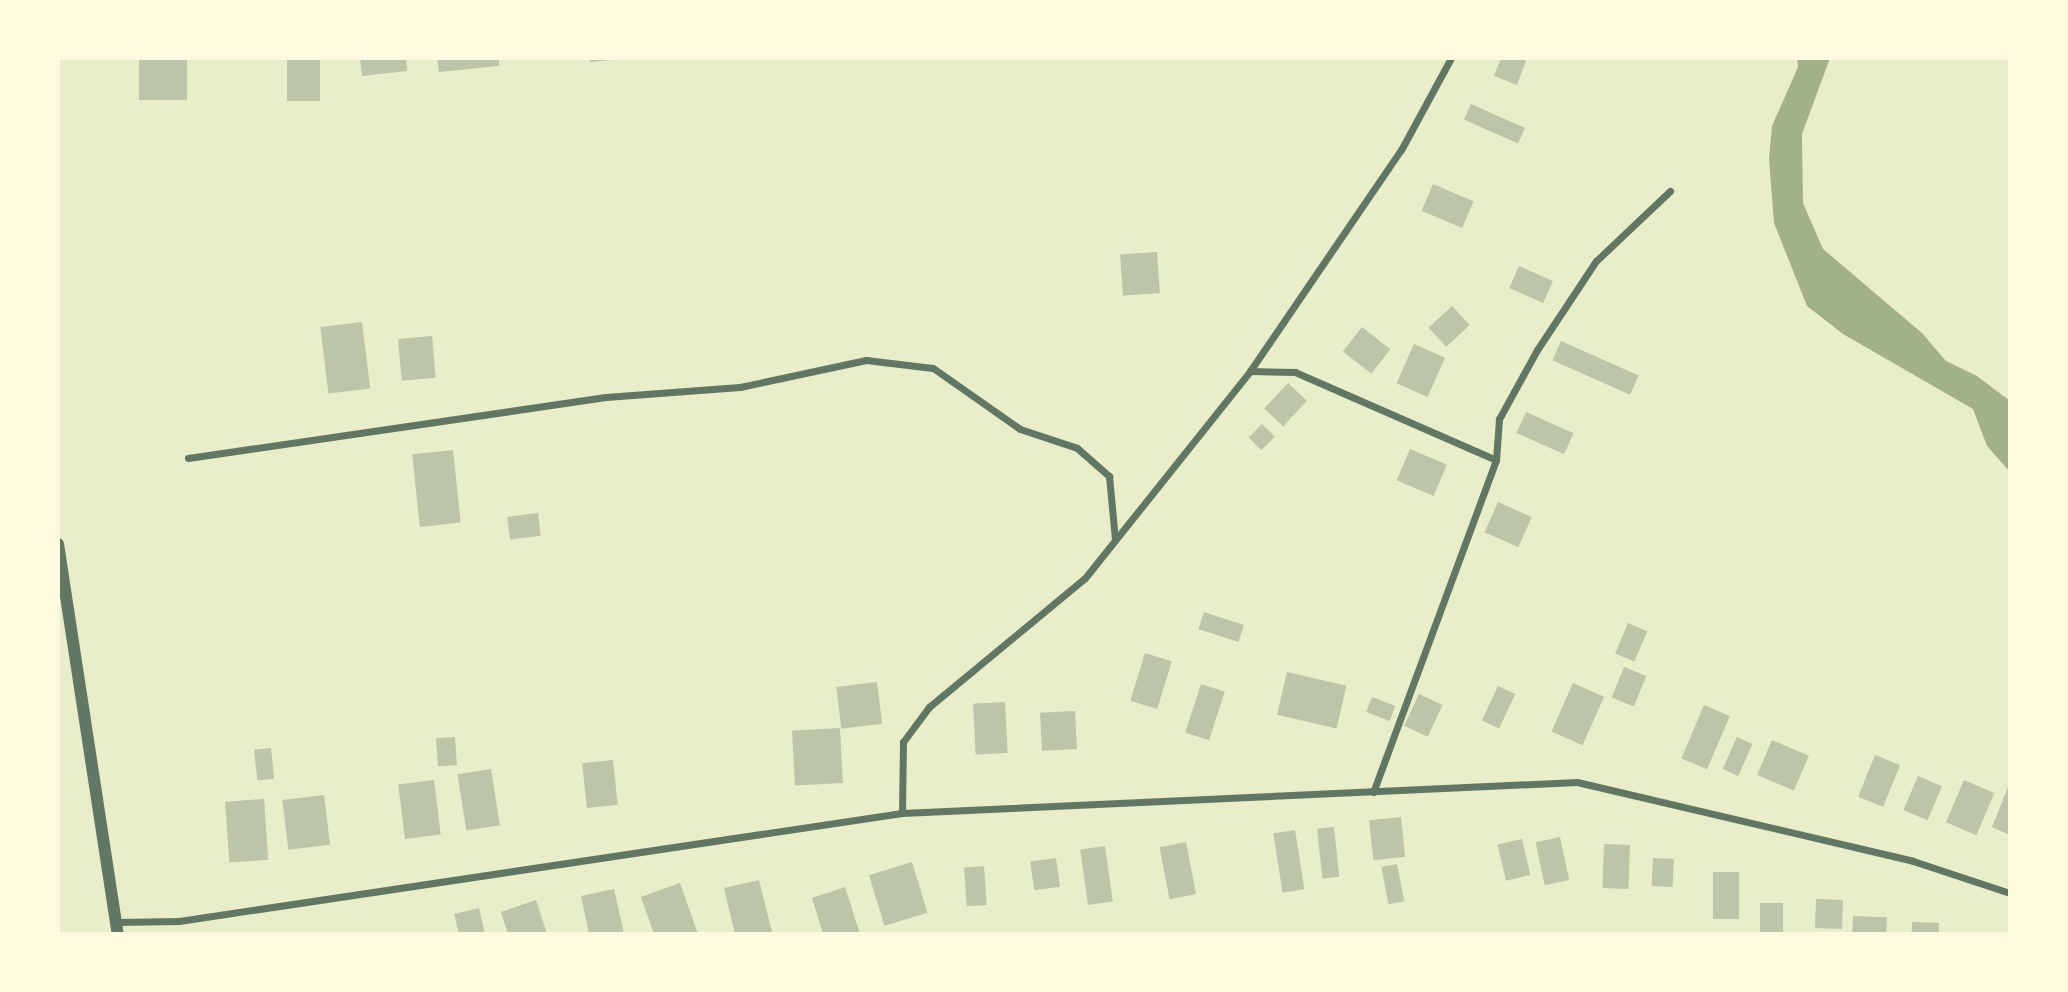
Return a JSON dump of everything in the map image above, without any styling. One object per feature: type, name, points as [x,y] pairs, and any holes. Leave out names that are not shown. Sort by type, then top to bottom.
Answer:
[{"type":"street","points":[[902,813],[904,743],[929,707],[1086,578],[1250,371],[1401,150],[1451,58]]},
{"type":"street","points":[[1373,792],[1496,460],[1499,419],[1538,351],[1596,261],[1670,191]]},
{"type":"street","points":[[188,458],[606,397],[740,387],[866,360],[933,368],[1020,429],[1077,447],[1110,476],[1115,540]]},
{"type":"street","points":[[1250,371],[1295,372],[1496,460]]},
{"type":"street","points":[[58,544],[117,928],[902,813],[1577,782],[1913,861],[2010,893]]},
{"type":"shaded area","points":[[1797,58],[1830,58],[1802,134],[1803,203],[1823,249],[1922,333],[1946,361],[1977,376],[2010,401],[2010,472],[1987,446],[1973,409],[1843,334],[1807,306],[1774,223],[1769,159],[1772,126],[1798,67]]},
{"type":"building","points":[[139,58],[187,58],[187,100],[139,100]]},
{"type":"building","points":[[287,58],[320,58],[320,101],[287,101]]},
{"type":"building","points":[[360,58],[406,58],[407,71],[362,76]]},
{"type":"building","points":[[437,58],[499,58],[499,66],[439,72]]},
{"type":"building","points":[[590,58],[611,58],[611,60],[590,62]]},
{"type":"building","points":[[1501,58],[1527,58],[1517,85],[1494,76]]},
{"type":"building","points":[[1471,104],[1525,128],[1518,144],[1464,120]]},
{"type":"building","points":[[1433,184],[1474,201],[1462,228],[1422,211]]},
{"type":"building","points":[[1157,252],[1160,293],[1123,295],[1120,255]]},
{"type":"building","points":[[1519,266],[1553,281],[1543,303],[1509,288]]},
{"type":"building","points":[[1452,306],[1470,325],[1446,347],[1429,328]]},
{"type":"building","points":[[362,322],[370,389],[328,394],[320,327]]},
{"type":"building","points":[[1362,327],[1390,349],[1371,374],[1343,351]]},
{"type":"building","points":[[432,336],[436,378],[402,381],[398,339]]},
{"type":"building","points":[[1561,341],[1639,376],[1630,395],[1552,360]]},
{"type":"building","points":[[1414,344],[1445,358],[1428,397],[1397,383]]},
{"type":"building","points":[[1288,383],[1307,401],[1283,426],[1264,409]]},
{"type":"building","points":[[1526,412],[1574,433],[1564,454],[1517,433]]},
{"type":"building","points":[[1262,424],[1275,437],[1261,450],[1249,437]]},
{"type":"building","points":[[1410,449],[1447,465],[1434,496],[1397,480]]},
{"type":"building","points":[[453,450],[461,523],[420,527],[412,454]]},
{"type":"building","points":[[1498,502],[1532,517],[1518,547],[1485,532]]},
{"type":"building","points":[[538,513],[541,536],[510,540],[507,517]]},
{"type":"building","points":[[1204,612],[1244,625],[1238,642],[1198,629]]},
{"type":"building","points":[[1628,623],[1647,631],[1634,662],[1615,653]]},
{"type":"building","points":[[1145,653],[1172,661],[1157,709],[1130,701]]},
{"type":"building","points":[[1624,667],[1646,676],[1634,707],[1612,698]]},
{"type":"building","points":[[1287,672],[1346,686],[1337,729],[1277,715]]},
{"type":"building","points":[[877,682],[882,724],[841,729],[836,687]]},
{"type":"building","points":[[1573,683],[1604,697],[1583,745],[1551,731]]},
{"type":"building","points":[[1201,684],[1225,692],[1209,740],[1185,733]]},
{"type":"building","points":[[1498,686],[1515,694],[1499,728],[1482,720]]},
{"type":"building","points":[[1419,694],[1443,705],[1428,737],[1404,726]]},
{"type":"building","points":[[1372,697],[1395,706],[1390,721],[1366,712]]},
{"type":"building","points":[[1005,702],[1008,753],[976,755],[973,704]]},
{"type":"building","points":[[1704,705],[1730,716],[1707,769],[1681,758]]},
{"type":"building","points":[[1075,711],[1077,749],[1042,751],[1040,713]]},
{"type":"building","points":[[840,728],[843,783],[795,785],[792,731]]},
{"type":"building","points":[[455,737],[457,765],[438,766],[436,738]]},
{"type":"building","points":[[1737,737],[1753,744],[1738,776],[1723,769]]},
{"type":"building","points":[[1772,740],[1809,756],[1794,791],[1757,775]]},
{"type":"building","points":[[271,748],[274,779],[257,781],[254,750]]},
{"type":"building","points":[[1875,755],[1900,765],[1883,807],[1858,797]]},
{"type":"building","points":[[613,760],[618,805],[587,808],[582,763]]},
{"type":"building","points":[[491,769],[500,825],[466,831],[457,774]]},
{"type":"building","points":[[1918,776],[1942,786],[1927,820],[1904,810]]},
{"type":"building","points":[[434,780],[441,835],[405,839],[398,784]]},
{"type":"building","points":[[1964,780],[1994,793],[1976,835],[1946,822]]},
{"type":"building","points":[[2010,782],[2010,835],[1992,827]]},
{"type":"building","points":[[324,795],[330,845],[288,850],[282,800]]},
{"type":"building","points":[[264,799],[268,860],[229,863],[225,802]]},
{"type":"building","points":[[1401,817],[1405,857],[1373,860],[1369,820]]},
{"type":"building","points":[[1334,827],[1339,877],[1322,879],[1317,829]]},
{"type":"building","points":[[1295,830],[1304,889],[1283,893],[1273,833]]},
{"type":"building","points":[[1560,837],[1569,880],[1545,885],[1536,842]]},
{"type":"building","points":[[1522,839],[1530,875],[1506,881],[1498,845]]},
{"type":"building","points":[[1186,842],[1196,894],[1170,899],[1159,847]]},
{"type":"building","points":[[1604,844],[1630,845],[1628,889],[1602,888]]},
{"type":"building","points":[[1105,846],[1113,901],[1088,905],[1080,849]]},
{"type":"building","points":[[1056,858],[1060,887],[1034,890],[1030,862]]},
{"type":"building","points":[[1653,858],[1674,859],[1673,887],[1652,886]]},
{"type":"building","points":[[912,862],[927,913],[884,926],[869,875]]},
{"type":"building","points":[[1397,864],[1404,901],[1389,904],[1381,867]]},
{"type":"building","points":[[984,866],[987,905],[967,906],[964,867]]},
{"type":"building","points":[[1713,872],[1739,872],[1739,919],[1713,919]]},
{"type":"building","points":[[759,880],[772,932],[735,934],[724,888]]},
{"type":"building","points":[[680,883],[698,934],[654,934],[641,897]]},
{"type":"building","points":[[845,887],[860,934],[823,934],[812,898]]},
{"type":"building","points":[[614,889],[624,934],[589,934],[581,896]]},
{"type":"building","points":[[1816,899],[1843,900],[1842,929],[1815,928]]},
{"type":"building","points":[[536,900],[547,934],[508,934],[501,912]]},
{"type":"building","points":[[1760,903],[1783,903],[1783,934],[1760,934]]},
{"type":"building","points":[[479,908],[485,934],[459,934],[454,914]]},
{"type":"building","points":[[1853,916],[1887,917],[1886,934],[1852,934]]},
{"type":"building","points":[[1912,922],[1939,923],[1939,934],[1912,934]]}]
